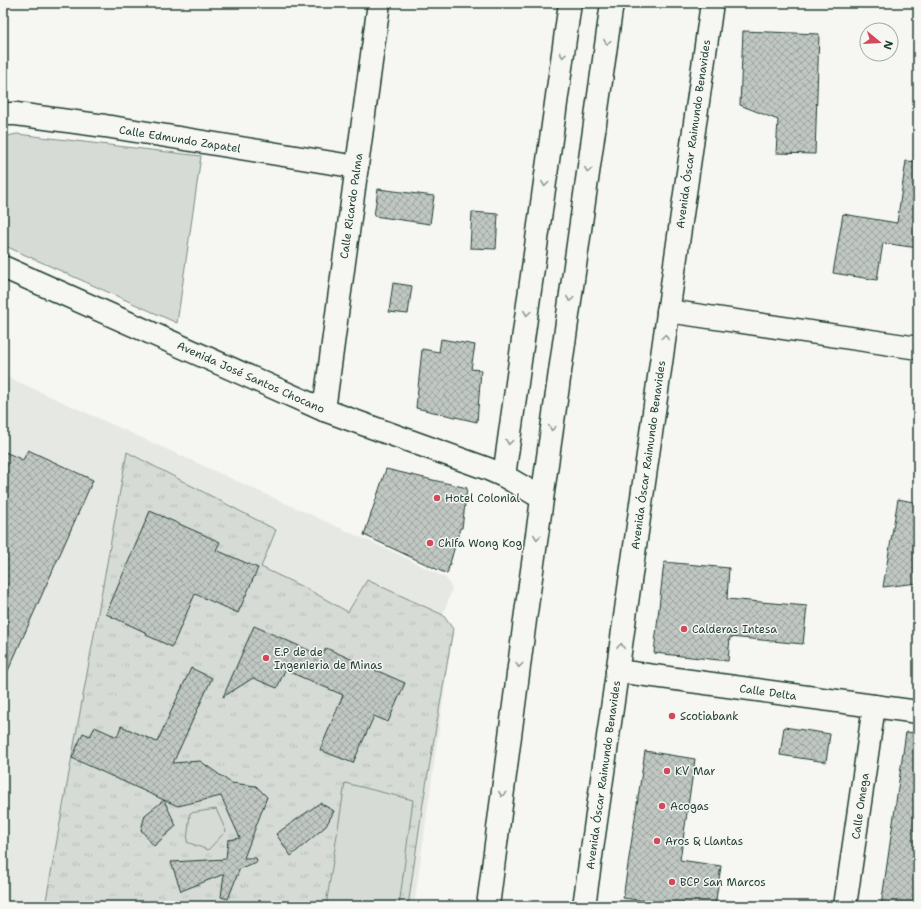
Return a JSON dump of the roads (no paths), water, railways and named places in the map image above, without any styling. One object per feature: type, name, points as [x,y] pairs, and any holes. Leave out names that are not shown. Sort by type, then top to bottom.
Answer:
[{"type":"main road","name":"Calle Ricardo Palma","points":[[324,410],[379,3]]},
{"type":"main road","points":[[542,498],[504,476],[570,3]]},
{"type":"main road","points":[[488,906],[523,635],[612,3]]},
{"type":"main road","name":"Avenida Óscar Raimundo Benavides","points":[[584,906],[712,3]]},
{"type":"main road","name":"Calle Edmundo Zapatel","points":[[3,114],[16,114],[105,126],[357,167]]},
{"type":"main road","name":"Avenida José Santos Chocano","points":[[3,266],[324,410],[504,476]]},
{"type":"main road","points":[[668,311],[918,348]]},
{"type":"main road","name":"Calle Delta","points":[[617,671],[918,712]]},
{"type":"main road","name":"Calle Omega","points":[[845,906],[874,706]]},
{"type":"place","name":"Hotel Colonial","points":[[437,498]]},
{"type":"place","name":"Chifa Wong Kog","points":[[430,543]]},
{"type":"place","name":"Calderas Intesa","points":[[684,629]]},
{"type":"place","name":"E.P de de Ingenieria de Minas","points":[[266,658]]},
{"type":"place","name":"Scotiabank","points":[[672,716]]},
{"type":"place","name":"KV Mar","points":[[667,771]]},
{"type":"place","name":"Acogas","points":[[662,806]]},
{"type":"place","name":"Aros & Llantas","points":[[657,841]]},
{"type":"place","name":"BCP San Marcos","points":[[672,882]]}]
